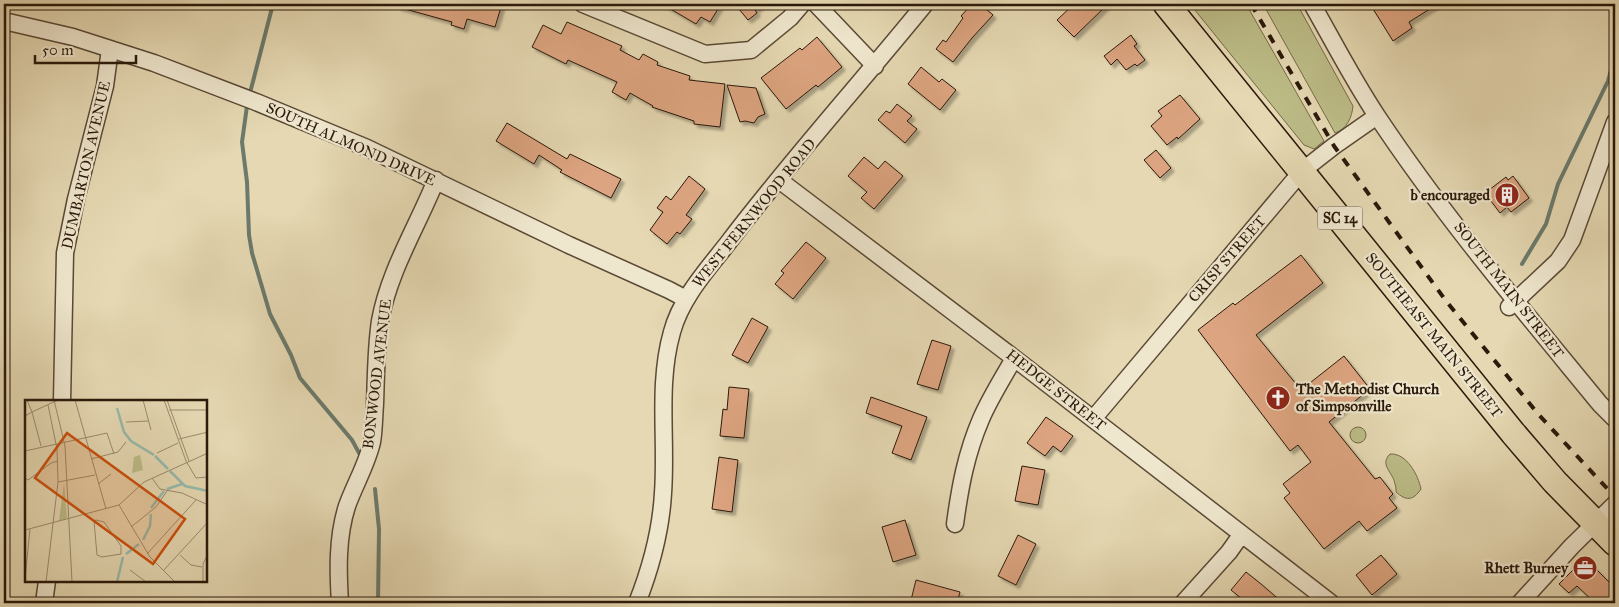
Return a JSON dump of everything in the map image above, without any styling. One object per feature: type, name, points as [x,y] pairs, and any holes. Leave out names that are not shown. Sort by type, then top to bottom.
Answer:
[{"type":"main road","name":"SOUTHEAST MAIN STREET","points":[[1166,4],[1513,433],[1555,482],[1615,542]]},
{"type":"street","points":[[583,4],[705,54],[751,50],[790,18],[802,4]]},
{"type":"street","points":[[816,4],[875,66]]},
{"type":"street","name":"WEST FERNWOOD ROAD","points":[[637,603],[661,518],[663,492],[662,408],[665,367],[672,331],[686,299],[756,206],[925,4]]},
{"type":"street","name":"SOUTH MAIN STREET","points":[[1312,4],[1349,71],[1377,116],[1512,305],[1615,419]]},
{"type":"street","name":"SOUTH ALMOND DRIVE","points":[[4,21],[73,37],[110,48],[256,102],[367,148],[686,299]]},
{"type":"street","name":"DUMBARTON AVENUE","points":[[62,400],[65,253],[76,198],[104,86],[110,48]]},
{"type":"street","name":"CRISP STREET","points":[[1092,418],[1302,171],[1377,116]]},
{"type":"street","points":[[1512,305],[1558,261],[1572,240],[1615,122]]},
{"type":"street","name":"BONWOOD AVENUE","points":[[340,603],[339,555],[341,532],[347,507],[372,441],[377,348],[386,295],[436,180]]},
{"type":"street","name":"HEDGE STREET","points":[[779,180],[1014,358],[1331,603]]},
{"type":"street","points":[[955,524],[960,484],[966,461],[984,412],[1014,358]]},
{"type":"street","points":[[1520,603],[1572,546],[1615,504]]},
{"type":"street","points":[[1183,603],[1241,535]]},
{"type":"street","points":[[44,603],[47,582]]},
{"type":"green space","points":[[1190,4],[1246,4],[1324,141],[1314,149],[1304,145]]},
{"type":"green space","points":[[1263,4],[1297,4],[1353,106],[1348,122],[1343,129],[1335,133]]},
{"type":"green space","points":[[1355,427],[1361,427],[1366,432],[1364,441],[1355,443],[1350,438],[1350,432]]},
{"type":"green space","points":[[1390,454],[1402,457],[1411,466],[1417,477],[1421,489],[1412,498],[1403,497],[1396,492],[1394,480],[1386,465]]},
{"type":"building","points":[[398,4],[502,4],[495,27],[467,19],[464,29],[451,25],[452,22],[398,7]]},
{"type":"building","points":[[662,4],[721,4],[710,22],[701,17],[696,24]]},
{"type":"building","points":[[735,4],[763,4],[755,10],[757,13],[748,20]]},
{"type":"building","points":[[972,4],[980,4],[993,15],[953,62],[936,49],[943,40],[946,42],[963,18],[961,16]]},
{"type":"building","points":[[1074,4],[1108,4],[1074,37],[1057,20]]},
{"type":"building","points":[[1370,4],[1438,4],[1409,22],[1412,28],[1393,41]]},
{"type":"building","points":[[567,22],[622,46],[620,50],[639,60],[643,54],[658,62],[657,65],[690,76],[689,80],[725,84],[720,127],[694,124],[694,121],[652,107],[630,93],[626,100],[612,92],[617,82],[568,60],[566,64],[532,47],[543,25],[561,34]]},
{"type":"building","points":[[1131,35],[1137,44],[1134,46],[1145,60],[1137,66],[1135,64],[1126,70],[1117,59],[1111,65],[1104,56]]},
{"type":"building","points":[[817,37],[842,67],[818,87],[816,85],[786,109],[761,78],[800,48],[802,50]]},
{"type":"building","points":[[921,67],[939,82],[942,79],[956,90],[940,110],[908,84]]},
{"type":"building","points":[[727,85],[756,88],[765,114],[758,117],[754,123],[740,122]]},
{"type":"building","points":[[1180,95],[1200,119],[1178,139],[1177,137],[1167,145],[1151,126],[1162,116],[1158,111]]},
{"type":"building","points":[[897,104],[912,116],[907,121],[917,129],[905,143],[878,120],[886,111],[890,113]]},
{"type":"building","points":[[507,123],[567,159],[570,154],[621,179],[611,198],[560,172],[562,170],[539,155],[534,164],[496,141]]},
{"type":"building","points":[[1156,150],[1171,168],[1160,178],[1144,160]]},
{"type":"building","points":[[864,157],[878,169],[885,161],[903,176],[874,209],[861,198],[867,192],[848,176]]},
{"type":"building","points":[[689,176],[705,189],[686,215],[692,219],[680,234],[677,232],[667,244],[650,230],[663,212],[657,208],[666,196],[671,200]]},
{"type":"building","name":"b encouraged","points":[[1513,176],[1529,198],[1511,212],[1507,207],[1500,213],[1485,193],[1506,177],[1508,180]]},
{"type":"building","points":[[806,242],[826,258],[793,299],[775,284],[784,273],[781,271]]},
{"type":"building","name":"The Methodist Church of Simpsonville","points":[[1301,255],[1323,283],[1256,335],[1301,390],[1344,356],[1370,389],[1329,422],[1375,479],[1380,477],[1393,494],[1389,498],[1397,508],[1367,531],[1359,521],[1324,549],[1284,498],[1290,493],[1283,484],[1311,462],[1298,445],[1290,451],[1198,330],[1233,303],[1235,305]]},
{"type":"building","points":[[752,318],[768,327],[748,363],[732,355]]},
{"type":"building","points":[[932,340],[951,346],[938,390],[917,384]]},
{"type":"building","points":[[729,387],[749,389],[744,438],[720,436],[723,409],[727,410]]},
{"type":"building","points":[[871,397],[927,417],[911,460],[892,453],[902,426],[866,413]]},
{"type":"building","points":[[1046,417],[1073,436],[1061,452],[1053,446],[1045,456],[1027,443]]},
{"type":"building","points":[[719,457],[738,460],[732,512],[712,509]]},
{"type":"building","points":[[1022,466],[1045,470],[1038,505],[1015,501]]},
{"type":"building","points":[[905,520],[916,555],[893,562],[882,527]]},
{"type":"building","points":[[1018,535],[1036,544],[1016,585],[998,576]]},
{"type":"building","points":[[1381,555],[1397,574],[1372,595],[1356,575]]},
{"type":"building","name":"Rhett Burney","points":[[1585,558],[1615,588],[1615,603],[1595,603],[1577,586],[1569,593],[1559,584]]},
{"type":"building","points":[[1246,572],[1283,603],[1247,603],[1231,590]]},
{"type":"building","points":[[916,580],[960,592],[957,603],[924,603],[911,600]]},
{"type":"waterway","points":[[251,89],[273,4]]},
{"type":"waterway","points":[[1522,264],[1546,224],[1558,184],[1608,81],[1615,56]]},
{"type":"waterway","points":[[247,106],[242,142],[247,182],[249,235],[252,253],[270,314],[291,355],[300,378],[352,440],[359,453]]},
{"type":"waterway","points":[[375,489],[379,529],[378,603]]},
{"type":"railway","points":[[1251,4],[1334,146],[1446,301],[1539,415],[1615,497]]},
{"type":"place","name":"b encouraged","points":[[1507,195]]},
{"type":"place","name":"The Methodist Church of Simpsonville","points":[[1278,398]]},
{"type":"place","name":"Rhett Burney","points":[[1585,568]]}]
